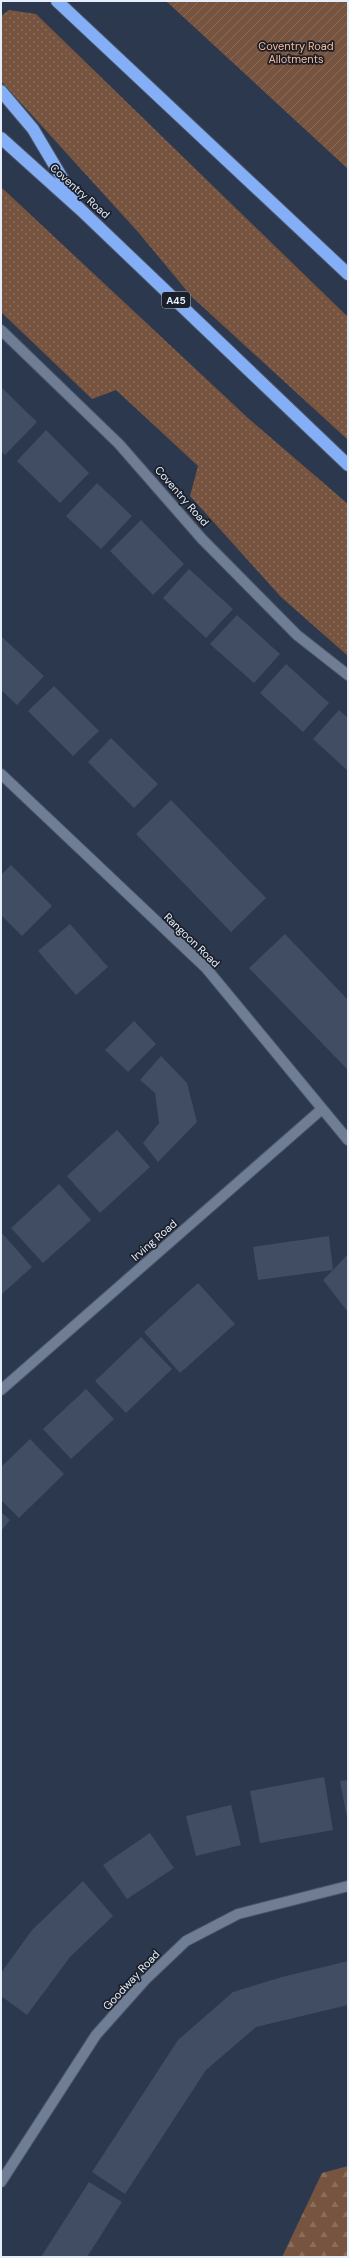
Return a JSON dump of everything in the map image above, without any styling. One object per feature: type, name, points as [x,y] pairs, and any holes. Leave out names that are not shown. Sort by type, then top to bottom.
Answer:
[{"type":"highway","points":[[58,1],[348,274]]},
{"type":"highway","points":[[1,91],[33,129],[81,210]]},
{"type":"highway","name":"Coventry Road","points":[[1,138],[81,210],[348,465]]},
{"type":"street","name":"Coventry Road","points":[[1,330],[119,444],[202,539],[297,635],[348,675]]},
{"type":"street","name":"Rangoon Road","points":[[1,774],[206,968],[348,1140]]},
{"type":"street","name":"Irving Road","points":[[1,1390],[322,1109]]},
{"type":"street","name":"Goodway Road","points":[[1,2182],[5,2169],[96,2035],[145,1980],[186,1941],[238,1914],[348,1886]]},
{"type":"green space","name":"Coventry Road Allotments","points":[[166,1],[348,1],[348,169]]},
{"type":"green space","points":[[9,10],[36,14],[348,317],[348,440],[192,297],[138,232],[1,81],[1,16]]},
{"type":"green space","points":[[1,187],[248,418],[348,504],[348,656],[281,597],[190,496],[198,466],[116,390],[92,399],[1,312]]},
{"type":"green space","points":[[348,2166],[348,2257],[282,2257],[322,2173]]},
{"type":"building","points":[[1,387],[37,422],[5,455],[1,451]]},
{"type":"building","points":[[46,430],[89,473],[60,503],[17,461]]},
{"type":"building","points":[[97,483],[132,516],[101,549],[66,516]]},
{"type":"building","points":[[141,520],[184,564],[153,595],[110,551]]},
{"type":"building","points":[[189,569],[233,609],[206,638],[163,598]]},
{"type":"building","points":[[237,615],[280,654],[254,683],[210,644]]},
{"type":"building","points":[[1,636],[44,676],[17,705],[1,690]]},
{"type":"building","points":[[286,664],[329,703],[303,732],[260,693]]},
{"type":"building","points":[[54,686],[99,731],[73,756],[28,711]]},
{"type":"building","points":[[339,710],[348,718],[348,771],[313,739]]},
{"type":"building","points":[[111,738],[158,784],[134,808],[88,762]]},
{"type":"building","points":[[171,800],[266,898],[231,932],[136,834]]},
{"type":"building","points":[[11,865],[52,906],[22,936],[1,915],[1,875]]},
{"type":"building","points":[[70,924],[108,967],[76,995],[38,951]]},
{"type":"building","points":[[285,934],[348,1000],[348,1070],[249,968]]},
{"type":"building","points":[[134,1021],[156,1044],[128,1072],[105,1050]]},
{"type":"building","points":[[161,1056],[187,1083],[197,1122],[158,1162],[143,1143],[159,1123],[155,1093],[140,1080]]},
{"type":"building","points":[[117,1130],[150,1167],[100,1213],[67,1176]]},
{"type":"building","points":[[59,1184],[91,1220],[43,1263],[11,1228]]},
{"type":"building","points":[[1,1232],[32,1267],[1,1295]]},
{"type":"building","points":[[329,1236],[333,1270],[258,1280],[253,1247]]},
{"type":"building","points":[[348,1254],[348,1312],[323,1280]]},
{"type":"building","points":[[198,1283],[235,1324],[180,1373],[144,1332]]},
{"type":"building","points":[[141,1337],[172,1369],[126,1413],[95,1381]]},
{"type":"building","points":[[86,1389],[114,1419],[71,1459],[43,1429]]},
{"type":"building","points":[[30,1439],[64,1474],[19,1518],[1,1500],[1,1467]]},
{"type":"building","points":[[1,1512],[10,1520],[1,1531]]},
{"type":"building","points":[[324,1777],[333,1830],[260,1843],[250,1791]]},
{"type":"building","points":[[348,1780],[348,1818],[347,1818],[340,1781]]},
{"type":"building","points":[[231,1805],[241,1845],[196,1856],[186,1816]]},
{"type":"building","points":[[150,1833],[174,1868],[127,1899],[103,1865]]},
{"type":"building","points":[[83,1881],[113,1916],[70,1957],[27,2015],[1,1996],[1,1973],[32,1930]]},
{"type":"building","points":[[348,1961],[348,2005],[256,2027],[206,2070],[125,2194],[92,2172],[178,2040],[233,1992],[282,1977]]},
{"type":"building","points":[[89,2182],[122,2202],[87,2257],[41,2257]]}]
